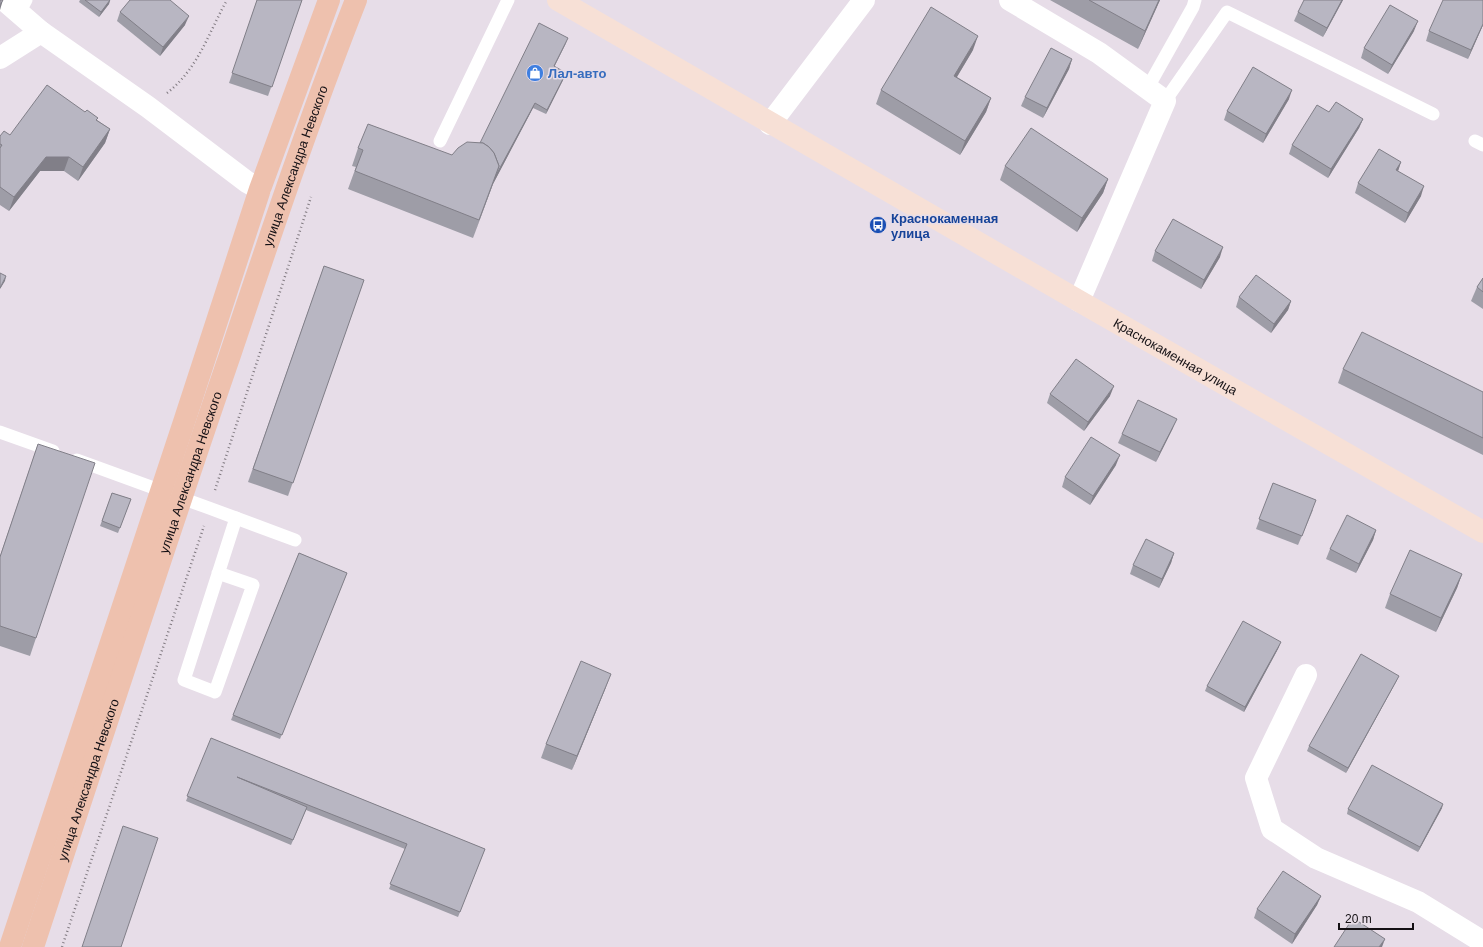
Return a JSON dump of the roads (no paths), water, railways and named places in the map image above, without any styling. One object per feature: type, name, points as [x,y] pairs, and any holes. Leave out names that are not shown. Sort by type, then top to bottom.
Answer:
[{"type":"main road","name":"улица Александра Невского","points":[[33,947],[171,494],[260,189],[329,0]]},
{"type":"main road","name":"улица Александра Невского","points":[[10,947],[171,494],[269,241],[334,57],[356,0]]},
{"type":"street","name":"Краснокаменная улица","points":[[558,0],[770,124],[1483,532]]},
{"type":"street","points":[[770,124],[864,0]]},
{"type":"street","points":[[1010,0],[1099,53],[1164,101],[1079,301]]},
{"type":"street","name":"улица Александра Невского","points":[[16,4],[42,32],[148,108],[247,182],[260,189]]},
{"type":"street","points":[[0,58],[42,32]]},
{"type":"street","points":[[1306,675],[1256,778],[1272,829],[1316,858],[1418,902],[1483,942]]},
{"type":"lane","points":[[440,141],[508,0]]},
{"type":"lane","points":[[1147,88],[1193,7],[1195,0]]},
{"type":"lane","points":[[1164,101],[1227,12],[1433,114]]},
{"type":"lane","points":[[0,432],[295,540]]},
{"type":"lane","points":[[218,574],[253,585],[215,692],[184,680],[218,574],[236,518]]},
{"type":"place","name":"Лал-авто","points":[[535,73]]},
{"type":"place","name":"Краснокаменная улица","points":[[878,225]]}]
